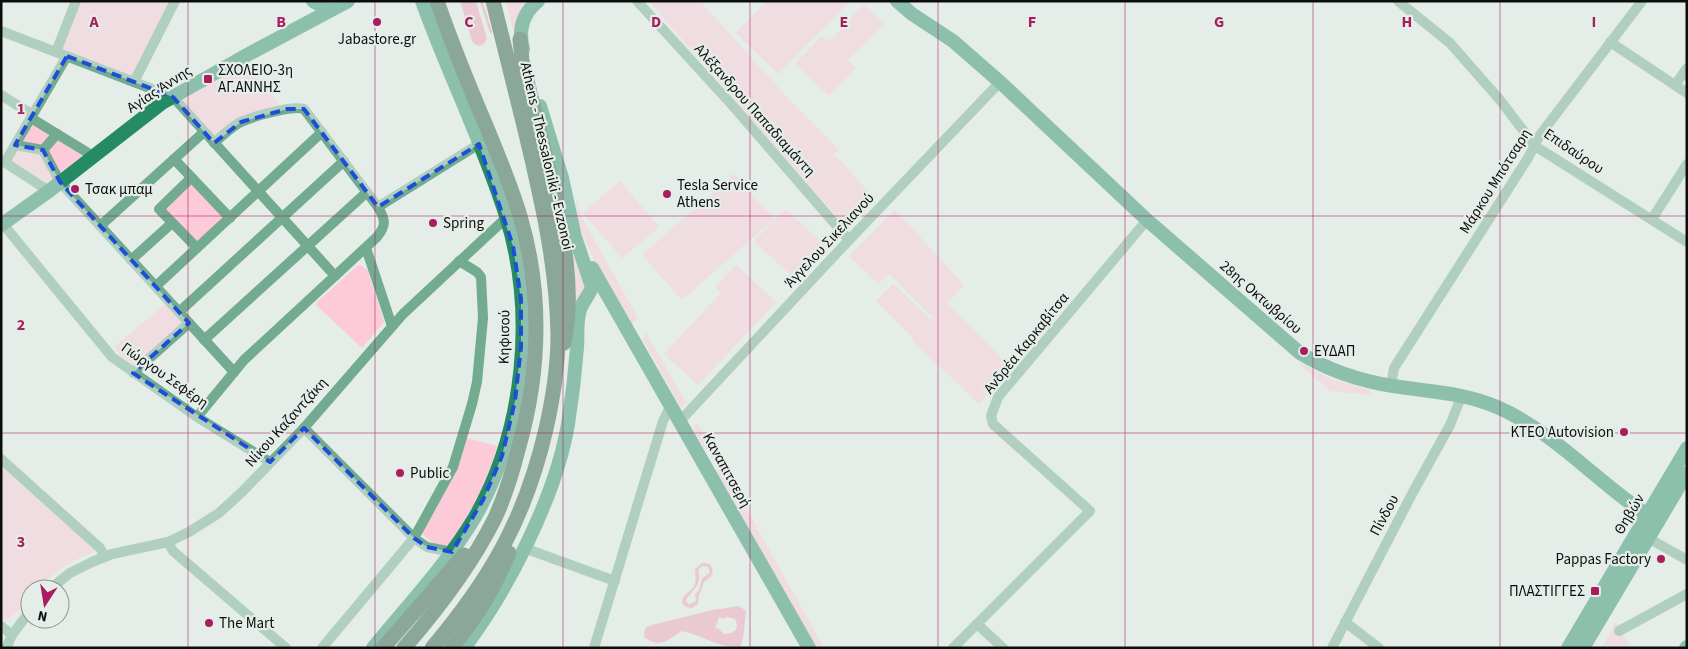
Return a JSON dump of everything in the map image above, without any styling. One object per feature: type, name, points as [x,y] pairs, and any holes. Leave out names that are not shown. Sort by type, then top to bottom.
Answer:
[{"type":"highway","points":[[404,648],[452,590],[495,517],[513,471],[527,417],[534,377],[537,335],[531,264],[514,196],[437,1]]},
{"type":"highway","name":"Athens - Thessaloniki - Evzonoi","points":[[432,648],[469,603],[507,540],[523,506],[537,465],[556,379],[558,336],[556,292],[547,225],[492,1]]},
{"type":"highway","points":[[520,39],[522,61],[558,214],[568,289],[568,325],[556,379]]},
{"type":"highway","points":[[451,648],[478,611],[500,573],[513,542],[523,506]]},
{"type":"highway","points":[[383,648],[495,517]]},
{"type":"street","points":[[56,52],[76,1]]},
{"type":"street","points":[[134,82],[175,1]]},
{"type":"street","points":[[313,1],[328,11]]},
{"type":"street","name":"Αγίας Άννης","points":[[2,225],[151,111],[348,1]]},
{"type":"street","name":"Κηφισού","points":[[373,648],[452,552],[475,516],[505,446],[515,401],[521,347],[522,316],[517,266],[506,218],[479,144],[422,1]]},
{"type":"street","points":[[464,648],[489,610],[524,548],[542,508],[562,448],[572,398],[579,313],[590,291],[591,283],[575,237],[562,178],[520,39],[524,18],[538,1]]},
{"type":"street","name":"Αλέξανδρου Παπαδιαμάντη","points":[[637,1],[732,105],[849,240]]},
{"type":"street","name":"28ης Οκτωβρίου","points":[[897,1],[912,14],[953,40],[1147,220],[1300,352],[1342,373],[1391,386],[1462,395],[1498,408],[1534,428],[1652,519]]},
{"type":"street","name":"Επιδαύρου","points":[[1398,1],[1450,43],[1500,100],[1535,146],[1687,242]]},
{"type":"street","name":"Μάρκου Μπότσαρη","points":[[1391,386],[1394,368],[1535,146],[1540,135],[1642,1]]},
{"type":"street","points":[[1,31],[173,97],[335,276]]},
{"type":"street","points":[[1610,42],[1687,94]]},
{"type":"street","points":[[67,56],[15,145],[3,161],[55,186],[100,226],[234,372]]},
{"type":"street","points":[[1674,85],[1687,68]]},
{"type":"street","name":"Άγγελου Σικελιανού","points":[[680,421],[1000,82]]},
{"type":"street","points":[[1,95],[57,134],[93,156]]},
{"type":"street","points":[[197,417],[234,372],[276,330],[366,248],[382,231],[385,222],[384,217],[368,192],[304,109],[294,108],[241,122],[214,143]]},
{"type":"street","points":[[100,226],[204,132]]},
{"type":"street","points":[[156,286],[322,132]]},
{"type":"street","points":[[43,150],[57,134]]},
{"type":"street","points":[[378,207],[479,144]]},
{"type":"street","points":[[15,145],[43,150]]},
{"type":"street","points":[[43,150],[55,186]]},
{"type":"street","points":[[174,160],[230,218]]},
{"type":"street","points":[[179,312],[344,161]]},
{"type":"street","points":[[1652,219],[1687,164]]},
{"type":"street","points":[[191,178],[159,209],[170,224],[197,248]]},
{"type":"street","points":[[204,340],[368,192]]},
{"type":"street","name":"Νίκου Καζαντζάκη","points":[[62,579],[70,573],[105,556],[168,542],[189,532],[219,513],[304,428],[392,326],[506,218]]},
{"type":"street","name":"Ανδρέα Καρκαβίτσα","points":[[953,648],[1090,511],[993,424],[991,416],[996,400],[1147,220]]},
{"type":"street","points":[[131,260],[170,224]]},
{"type":"street","name":"Γιώργου Σεφέρη","points":[[2,225],[112,357],[197,417],[270,462]]},
{"type":"street","name":"Καναπιτσερή","points":[[575,237],[809,648]]},
{"type":"street","points":[[366,248],[392,326]]},
{"type":"street","points":[[322,648],[414,538],[453,466],[477,382],[482,326],[482,280],[480,274],[459,261]]},
{"type":"street","points":[[586,301],[597,298],[615,309]]},
{"type":"street","points":[[133,373],[189,323]]},
{"type":"street","name":"Πίνδου","points":[[1332,648],[1450,425],[1462,395]]},
{"type":"street","points":[[594,648],[663,421],[672,405]]},
{"type":"street","points":[[304,428],[414,538],[426,547],[452,552]]},
{"type":"street","name":"Θηβών","points":[[1583,648],[1648,538],[1652,519],[1687,448]]},
{"type":"street","points":[[1,459],[100,548],[105,556]]},
{"type":"street","name":"Θηβών","points":[[1568,648],[1652,519],[1687,473]]},
{"type":"street","points":[[1648,538],[1687,560]]},
{"type":"street","points":[[168,542],[173,550],[286,648]]},
{"type":"street","points":[[524,548],[615,581]]},
{"type":"street","points":[[1619,632],[1687,594]]},
{"type":"street","points":[[1345,622],[1379,648]]},
{"type":"street","points":[[6,648],[20,624]]},
{"type":"street","points":[[977,624],[1003,648]]},
{"type":"street","points":[[1,626],[12,635]]},
{"type":"highlighted area","points":[[67,56],[173,97],[214,143],[241,122],[287,109],[304,109],[378,207],[479,144],[513,246],[521,299],[521,347],[515,401],[502,456],[483,500],[452,552],[427,547],[414,538],[304,428],[270,462],[133,373],[189,323],[60,182],[43,150],[15,145]]},
{"type":"shaded area","points":[[79,1],[172,1],[133,78],[59,50]]},
{"type":"shaded area","points":[[506,1],[530,1],[514,34]]},
{"type":"shaded area","points":[[649,1],[700,1],[786,96],[839,150],[805,181]]},
{"type":"shaded area","points":[[767,1],[850,1],[778,74],[736,33]]},
{"type":"shaded area","points":[[864,4],[884,23],[848,60],[856,68],[829,96],[795,64],[822,36],[829,42]]},
{"type":"shaded area","points":[[245,61],[279,105],[238,118],[214,136],[179,98]]},
{"type":"shaded area","points":[[32,123],[82,156],[47,183],[10,160]]},
{"type":"shaded area","points":[[835,155],[876,200],[847,227],[805,182]]},
{"type":"shaded area","points":[[734,174],[774,219],[682,300],[642,255]]},
{"type":"shaded area","points":[[191,178],[230,218],[197,248],[159,209]]},
{"type":"shaded area","points":[[620,181],[659,227],[622,258],[583,213]]},
{"type":"shaded area","points":[[576,199],[582,218],[638,318],[632,324],[605,280],[588,247],[577,214]]},
{"type":"shaded area","points":[[785,209],[828,248],[797,281],[754,241]]},
{"type":"shaded area","points":[[895,210],[964,285],[947,304],[1010,367],[979,404],[912,340],[913,338],[876,301],[893,284],[931,320],[933,318],[889,274],[878,284],[849,256]]},
{"type":"shaded area","points":[[572,253],[586,289],[575,304]]},
{"type":"shaded area","points":[[361,265],[368,271],[384,322],[362,348],[315,304],[357,266]]},
{"type":"shaded area","points":[[736,265],[776,302],[698,385],[664,354],[721,293],[715,287]]},
{"type":"shaded area","points":[[165,304],[184,325],[136,368],[125,360],[114,347]]},
{"type":"shaded area","points":[[646,333],[686,402],[681,408],[643,340]]},
{"type":"shaded area","points":[[1298,363],[1328,378],[1369,390],[1371,395],[1330,391]]},
{"type":"shaded area","points":[[697,422],[713,449],[704,449],[693,430]]},
{"type":"shaded area","points":[[467,438],[497,446],[496,451],[481,492],[450,546],[438,544],[428,539],[422,533]]},
{"type":"shaded area","points":[[721,463],[824,648],[816,648],[716,473]]},
{"type":"shaded area","points":[[1,467],[95,550],[93,553],[63,567],[48,579],[20,579],[20,609],[11,618],[5,620],[1,618]]},
{"type":"shaded area","points":[[702,563],[710,564],[713,572],[704,582],[699,594],[698,604],[692,608],[686,607],[682,600],[695,584],[695,569]],"holes":[[[702,566],[708,567],[710,573],[702,578],[699,590],[695,595],[696,601],[690,604],[687,603],[686,599],[699,582],[698,570]]]},
{"type":"shaded area","points":[[739,606],[746,611],[740,648],[718,644],[682,631],[668,640],[659,643],[644,637],[645,628],[652,625],[713,610]],"holes":[[[719,617],[723,619],[727,617],[735,619],[737,624],[736,630],[724,634],[718,628],[715,629]]]},
{"type":"shaded area","points":[[1615,623],[1618,625],[1631,648],[1602,648]]},
{"type":"waterway","points":[[468,1],[479,38]]},
{"type":"waterway","points":[[481,1],[491,32]]},
{"type":"place","name":"Jabastore.gr","points":[[377,22]]},
{"type":"place","name":"ΣΧΟΛΕΙΟ-3η ΑΓ.ΑΝΝΗΣ","points":[[208,79]]},
{"type":"place","name":"Τσακ μπαμ","points":[[75,189]]},
{"type":"place","name":"Tesla Service Athens","points":[[667,194]]},
{"type":"place","name":"Spring","points":[[433,223]]},
{"type":"place","name":"ΕΥΔΑΠ","points":[[1304,351]]},
{"type":"place","name":"ΚΤΕΟ Autovision","points":[[1624,432]]},
{"type":"place","name":"Public","points":[[400,473]]},
{"type":"place","name":"Pappas Factory","points":[[1661,559]]},
{"type":"place","name":"ΠΛΑΣΤΙΓΓΕΣ","points":[[1595,591]]},
{"type":"place","name":"The Mart","points":[[209,623]]}]
